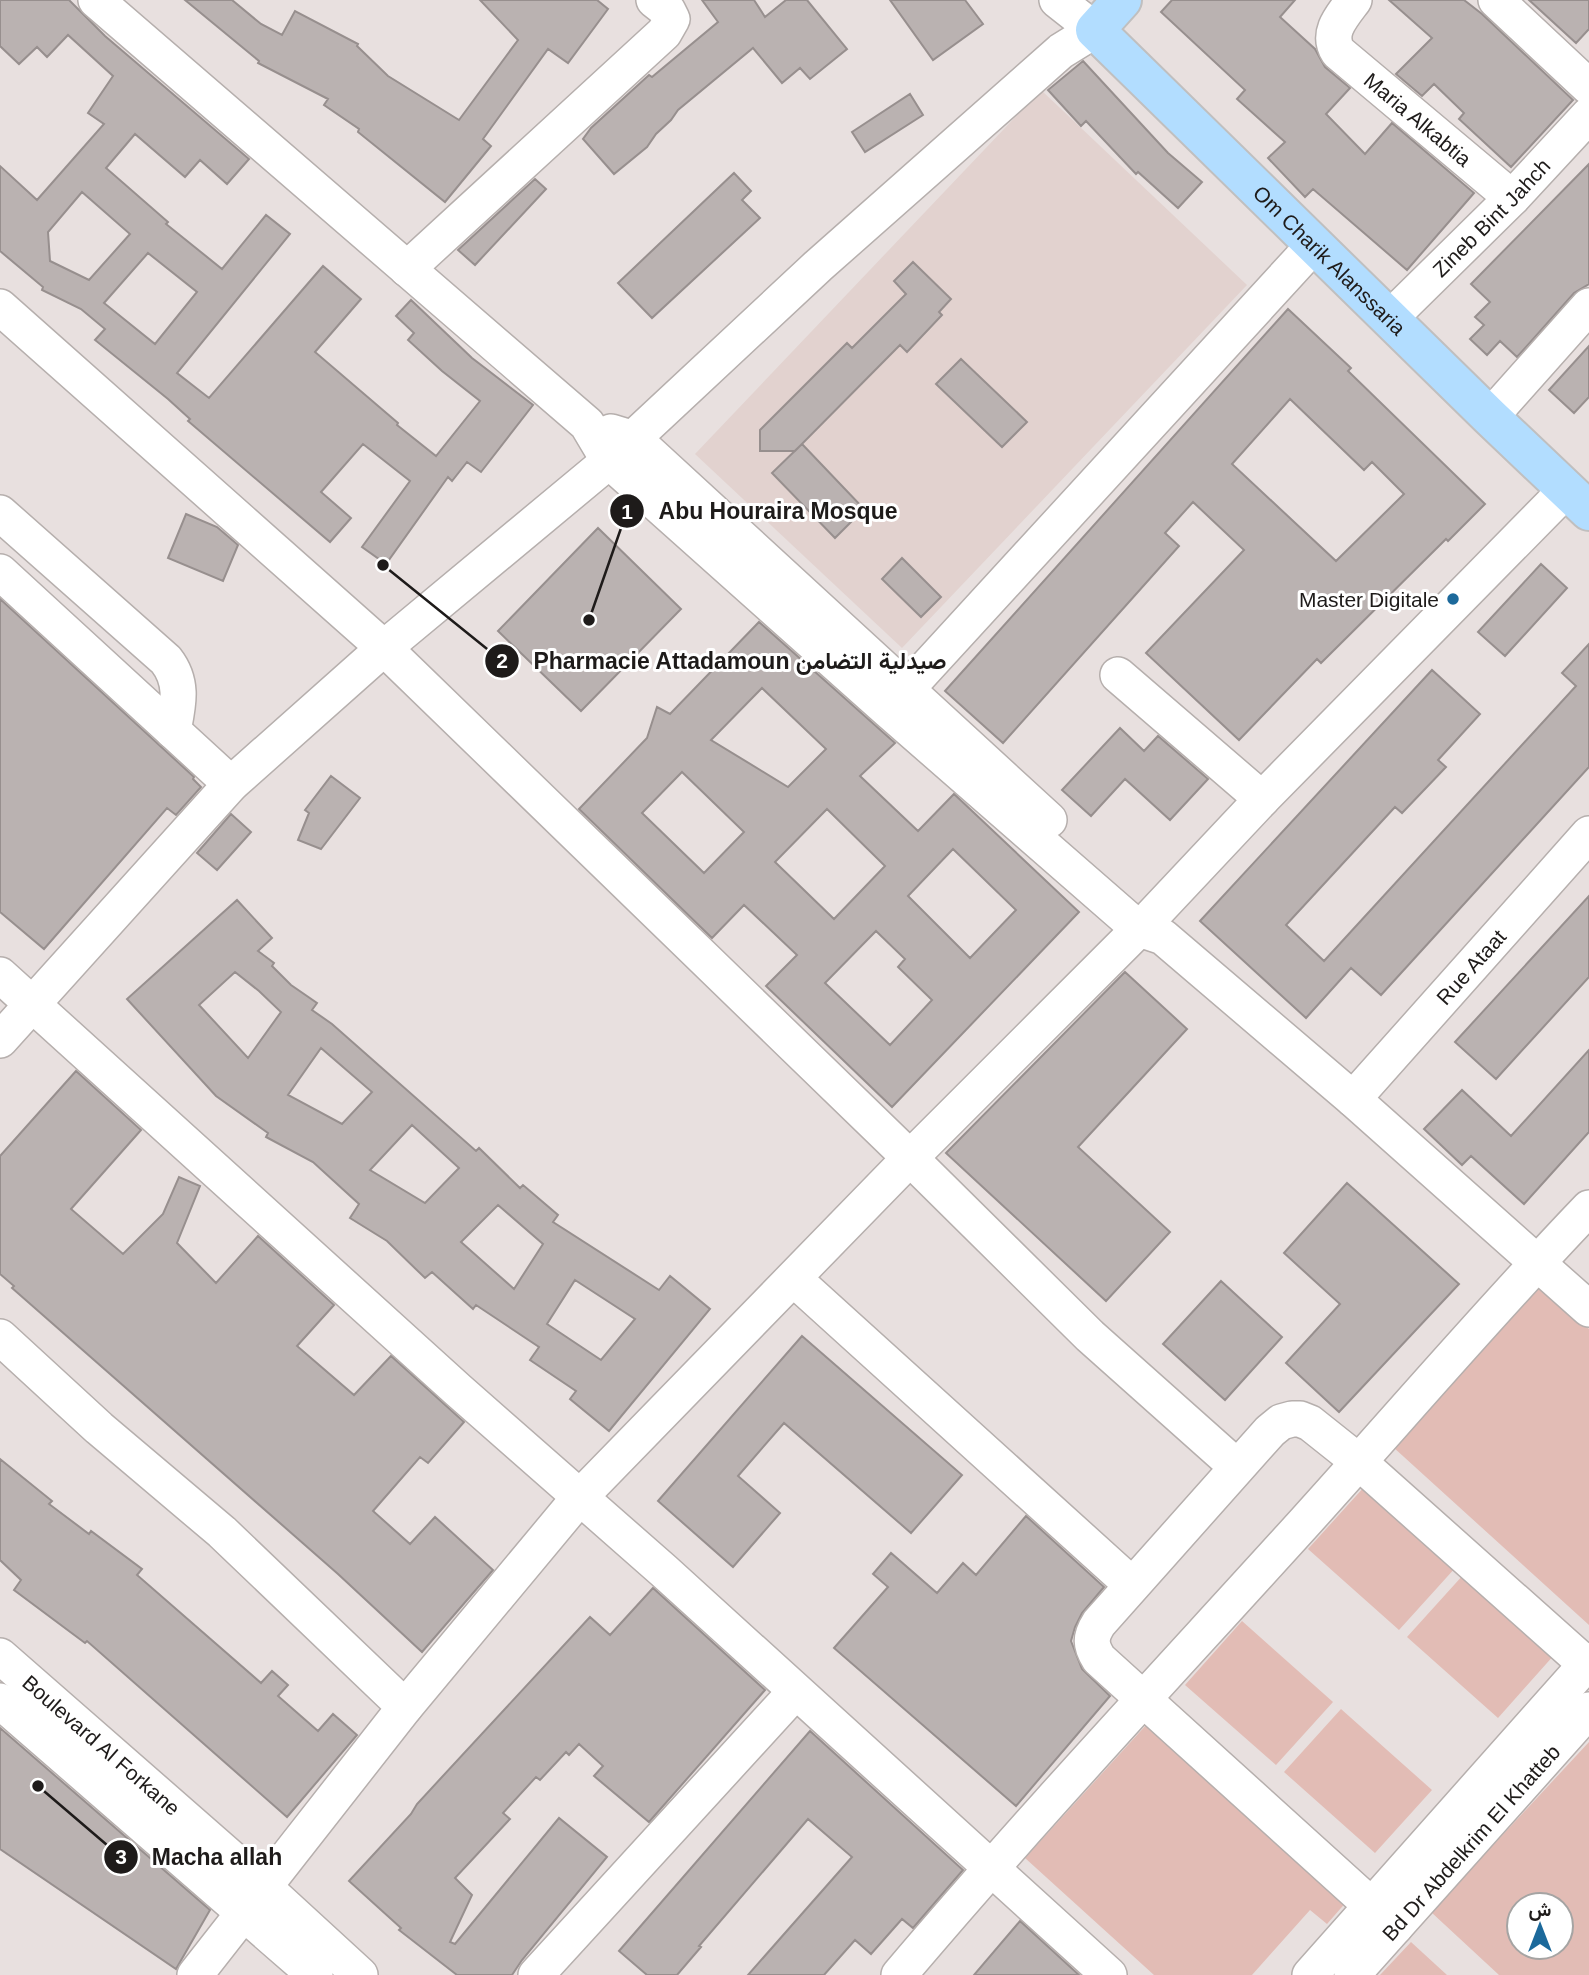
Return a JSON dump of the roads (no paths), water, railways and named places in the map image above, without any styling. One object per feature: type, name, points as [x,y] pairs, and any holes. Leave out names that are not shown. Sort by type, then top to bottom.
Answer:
[{"type":"main road","points":[[1095,30],[1122,0]]},
{"type":"main road","name":"Om Charik Alanssaria","points":[[1095,30],[1490,417],[1581,493]]},
{"type":"street","points":[[96,0],[587,424],[622,450],[1151,927],[1353,1099],[1589,1309]]},
{"type":"street","points":[[407,269],[664,33],[672,19],[668,11],[654,0]]},
{"type":"street","points":[[0,1040],[231,784],[384,648],[622,450],[818,266],[1061,51],[1095,30],[1057,0]]},
{"type":"street","name":"Maria Alkabtia","points":[[1354,0],[1340,19],[1333,36],[1338,52],[1512,198]]},
{"type":"street","points":[[1496,0],[1589,87]]},
{"type":"street","name":"Zineb Bint Jahch","points":[[1389,319],[1512,198],[1589,115]]},
{"type":"street","points":[[898,699],[1314,245]]},
{"type":"street","points":[[1490,417],[1589,306]]},
{"type":"street","points":[[0,307],[384,648],[1090,1336],[1237,1467]]},
{"type":"street","points":[[195,1975],[405,1707],[579,1498],[910,1158],[1151,927],[1262,799],[1581,493]]},
{"type":"street","points":[[0,513],[173,668],[179,688],[173,731]]},
{"type":"street","points":[[0,572],[231,784]]},
{"type":"street","points":[[1118,674],[1262,799]]},
{"type":"street","name":"Rue Ataat","points":[[1353,1099],[1589,834]]},
{"type":"street","points":[[0,975],[1109,1975]]},
{"type":"street","points":[[900,1975],[991,1867],[1536,1263],[1589,1208]]},
{"type":"street","points":[[794,1279],[1132,1585]]},
{"type":"street","points":[[0,1336],[99,1428],[222,1532],[405,1707]]},
{"type":"street","points":[[1310,1975],[1383,1917],[1588,1664],[1359,1462],[1310,1423],[1292,1419],[1281,1422],[1269,1431],[1099,1623],[1091,1643],[1099,1659],[1383,1917]]},
{"type":"street","name":"Boulevard Al Forkane","points":[[0,1656],[253,1899],[315,1975]]},
{"type":"street","points":[[536,1975],[795,1692]]},
{"type":"street","name":"Boulevard Al Forkane","points":[[0,1701],[253,1899],[360,1975]]},
{"type":"street","name":"Bd Dr Abdelkrim El Khatteb","points":[[1352,1975],[1383,1917],[1589,1710]]},
{"type":"place","name":"Pharmacie Attadamoun صيدلية التضامن","points":[[383,565]]},
{"type":"place","name":"Master Digitale","points":[[1453,599]]},
{"type":"place","name":"Abu Houraira Mosque","points":[[589,620]]},
{"type":"place","name":"Macha allah","points":[[38,1786]]}]
